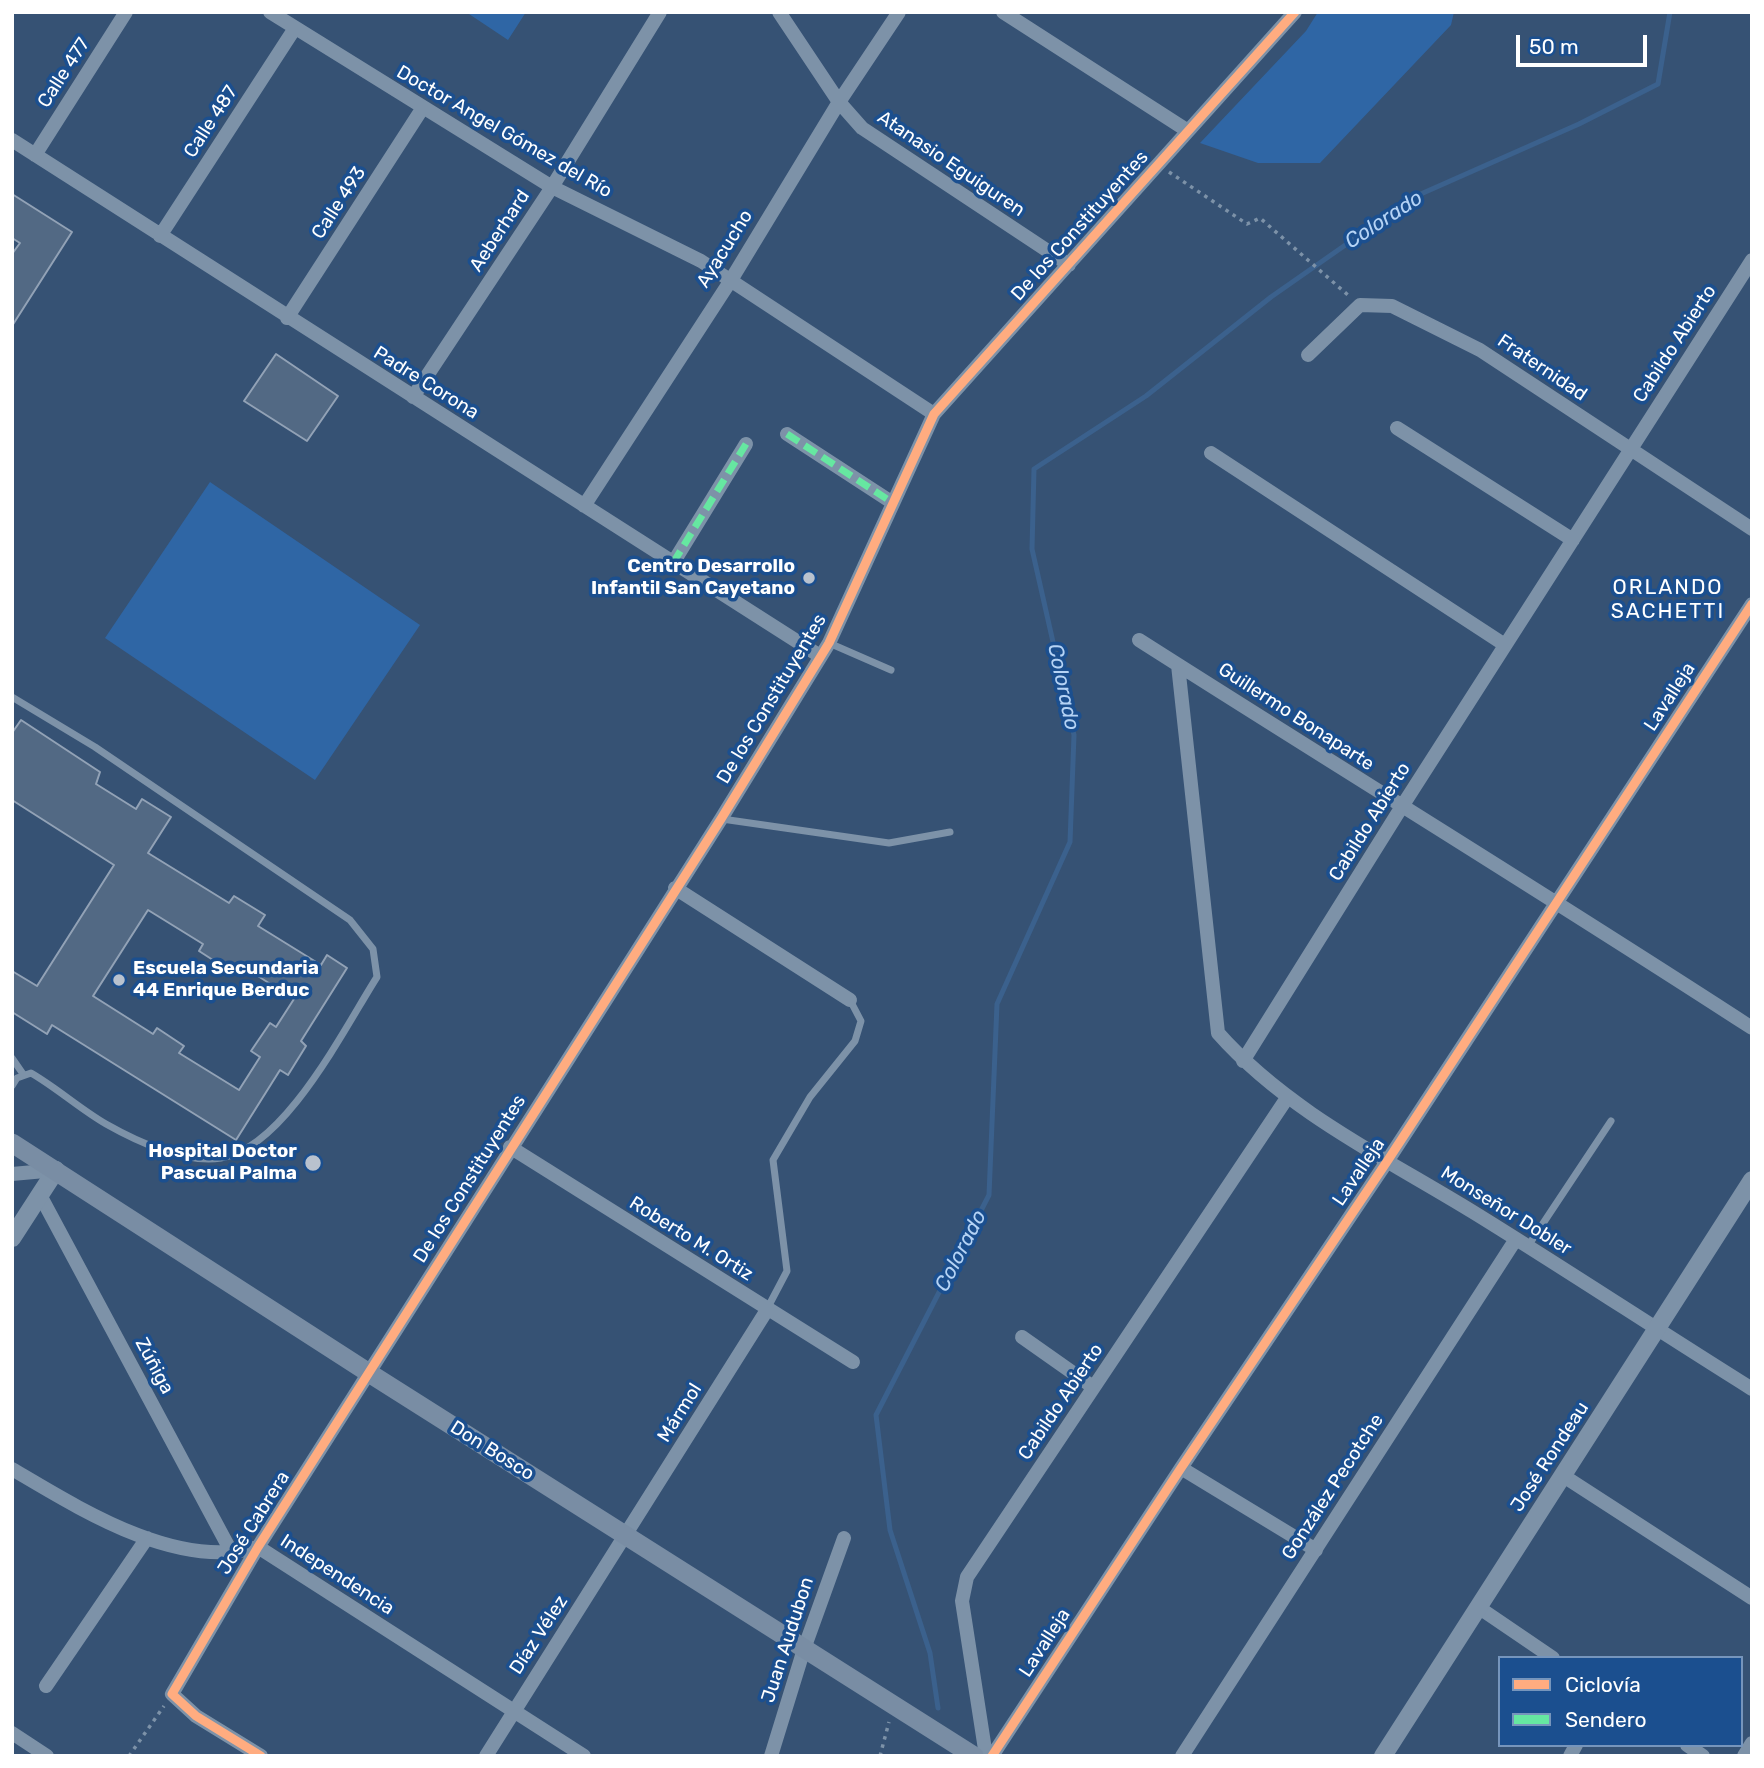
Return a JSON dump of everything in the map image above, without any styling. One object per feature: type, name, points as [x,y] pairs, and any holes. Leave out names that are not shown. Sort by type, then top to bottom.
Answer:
[{"type":"main road","name":"Don Bosco","points":[[12,1143],[369,1373],[974,1756]]},
{"type":"street","name":"Calle 477","points":[[35,155],[126,12]]},
{"type":"street","name":"Doctor Angel Gómez del Río","points":[[270,12],[422,109],[552,187],[701,261],[934,414]]},
{"type":"street","name":"Aeberhard","points":[[413,397],[552,187],[660,12]]},
{"type":"street","name":"Atanasio Eguiguren","points":[[779,12],[839,102],[862,128],[1069,265]]},
{"type":"street","name":"Ayacucho","points":[[584,506],[731,280],[839,102],[899,12]]},
{"type":"street","points":[[1003,12],[1188,131]]},
{"type":"street","name":"De los Constituyentes","points":[[369,1373],[510,1147],[721,819],[829,643],[934,414],[1295,12]]},
{"type":"street","name":"Calle 487","points":[[160,236],[295,28]]},
{"type":"street","name":"Calle 493","points":[[288,318],[422,109]]},
{"type":"street","name":"Padre Corona","points":[[12,140],[820,656]]},
{"type":"street","name":"Cabildo Abierto","points":[[1243,1061],[1401,808],[1752,260]]},
{"type":"street","points":[[1308,355],[1360,305]]},
{"type":"street","name":"Fraternidad","points":[[1360,305],[1392,306],[1480,350],[1752,529]]},
{"type":"street","points":[[1397,428],[1573,540]]},
{"type":"street","points":[[787,434],[893,503]]},
{"type":"street","points":[[673,563],[746,444]]},
{"type":"street","points":[[1211,453],[1505,646]]},
{"type":"street","name":"Lavalleja","points":[[992,1756],[1388,1160],[1752,604]]},
{"type":"street","name":"Guillermo Bonaparte","points":[[1139,640],[1401,808],[1557,901],[1752,1028]]},
{"type":"street","points":[[1178,665],[1218,1033],[1243,1061]]},
{"type":"street","points":[[676,888],[850,1000]]},
{"type":"street","name":"Monseñor Dobler","points":[[1243,1061],[1287,1098],[1522,1242],[1752,1389]]},
{"type":"street","name":"Cabildo Abierto","points":[[986,1756],[962,1601],[967,1577],[1287,1098]]},
{"type":"street","name":"Roberto M. Ortiz","points":[[510,1147],[853,1362]]},
{"type":"street","points":[[12,1174],[56,1170]]},
{"type":"street","points":[[12,1238],[56,1170]]},
{"type":"street","name":"José Rondeau","points":[[1383,1756],[1752,1180]]},
{"type":"street","name":"Zúñiga","points":[[40,1195],[233,1555]]},
{"type":"street","name":"González Pecotche","points":[[1182,1756],[1522,1242]]},
{"type":"street","name":"Mármol","points":[[626,1536],[767,1310]]},
{"type":"street","points":[[1022,1337],[1093,1387]]},
{"type":"street","name":"José Cabrera","points":[[172,1694],[258,1547],[369,1373]]},
{"type":"street","points":[[1181,1468],[1316,1550]]},
{"type":"street","name":"Independencia","points":[[12,1469],[72,1504],[162,1545],[233,1555],[258,1547],[583,1756]]},
{"type":"street","points":[[1562,1475],[1752,1598]]},
{"type":"street","name":"Díaz Vélez","points":[[486,1756],[626,1536]]},
{"type":"street","points":[[46,1686],[147,1538]]},
{"type":"street","name":"Juan Audubon","points":[[771,1756],[804,1649],[844,1538]]},
{"type":"street","points":[[1478,1607],[1550,1656]]},
{"type":"street","points":[[172,1694],[196,1716],[261,1756]]},
{"type":"street","points":[[12,1733],[47,1756]]},
{"type":"street","points":[[1744,1756],[1752,1743]]},
{"type":"lane","points":[[829,643],[891,670]]},
{"type":"lane","points":[[12,697],[95,747],[350,920],[373,949],[377,977],[298,1101],[254,1144],[222,1158],[179,1155],[146,1143],[104,1123],[31,1073],[23,1074],[12,1086]]},
{"type":"lane","points":[[721,819],[888,843],[950,832]]},
{"type":"lane","points":[[767,1310],[787,1271],[773,1160],[810,1097],[855,1041],[861,1021],[850,1000]]},
{"type":"lane","points":[[12,1058],[23,1074]]},
{"type":"lane","points":[[1522,1242],[1611,1121]]},
{"type":"path","points":[[1159,164],[1247,224],[1261,218],[1360,305]]},
{"type":"path","points":[[129,1756],[172,1694]]},
{"type":"path","points":[[880,1756],[894,1706]]},
{"type":"shaded area","points":[[466,12],[526,12],[508,40]]},
{"type":"shaded area","points":[[1318,12],[1454,12],[1451,25],[1320,163],[1258,163],[1200,143],[1306,31]]},
{"type":"shaded area","points":[[210,482],[420,625],[315,780],[105,638]]},
{"type":"building","points":[[12,194],[72,232],[12,326],[12,254],[20,243],[12,238]]},
{"type":"building","points":[[276,354],[338,396],[307,441],[244,401]]},
{"type":"building","points":[[21,720],[100,772],[96,784],[136,809],[142,799],[171,817],[148,853],[229,903],[234,896],[265,915],[258,926],[321,965],[327,955],[347,968],[301,1041],[306,1046],[288,1075],[280,1070],[236,1140],[52,1025],[47,1034],[12,1012],[12,971],[37,986],[114,865],[12,800],[12,733]],"holes":[[[148,910],[203,944],[199,951],[233,973],[239,964],[294,999],[276,1027],[270,1023],[251,1051],[260,1057],[239,1090],[179,1053],[184,1046],[157,1028],[153,1034],[93,996]]]},
{"type":"waterway","name":"Colorado","points":[[938,1708],[930,1653],[890,1530],[876,1415],[989,1195],[997,1004],[1070,842],[1074,735],[1032,549],[1034,469],[1146,396],[1271,297],[1414,197],[1579,124],[1658,84],[1670,12]]},
{"type":"marked path","points":[[787,434],[893,503]]},
{"type":"marked path","points":[[673,563],[746,444]]},
{"type":"cycle path","points":[[261,1756],[196,1716],[172,1694],[258,1547],[721,819],[829,643],[934,414],[1295,12]]},
{"type":"cycle path","points":[[992,1756],[1388,1160],[1752,604]]},
{"type":"place","name":"Centro Desarrollo Infantil San Cayetano","points":[[809,578]]},
{"type":"place","name":"Escuela Secundaria 44 Enrique Berduc","points":[[119,980]]},
{"type":"place","name":"Hospital Doctor Pascual Palma","points":[[313,1163]]},
{"type":"district","name":"ORLANDO SACHETTI","points":[[1668,600]]}]
